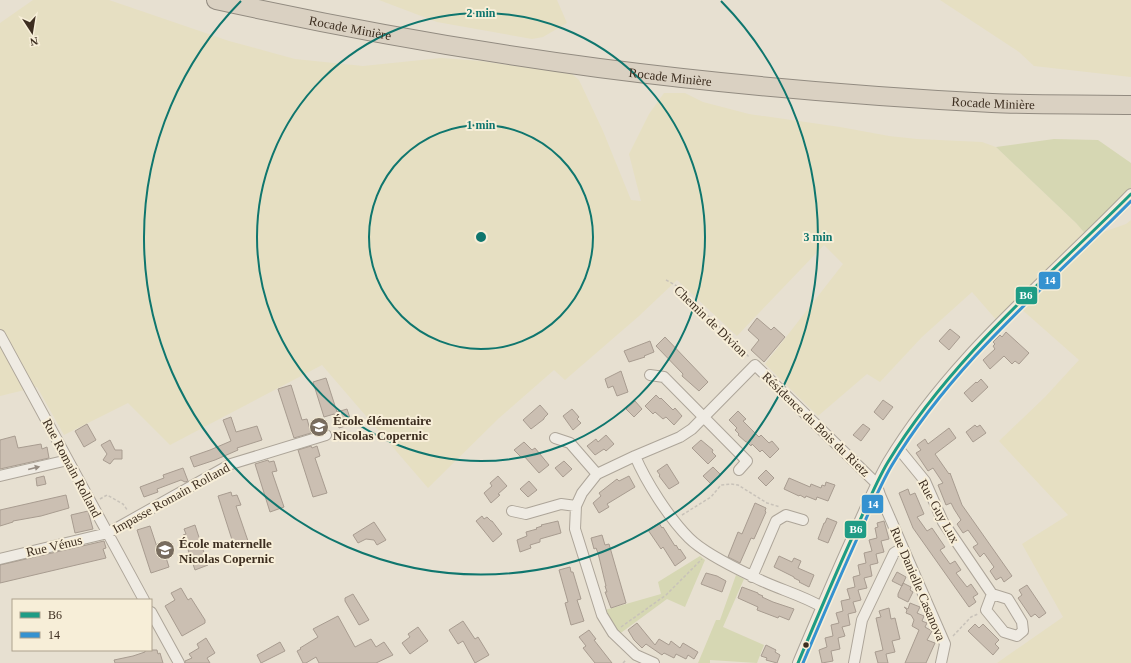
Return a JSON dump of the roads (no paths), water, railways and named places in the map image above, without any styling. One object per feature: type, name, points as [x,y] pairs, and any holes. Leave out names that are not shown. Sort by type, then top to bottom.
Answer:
[{"type":"highway","name":"Rocade Minière","points":[[216,0],[329,23],[472,49],[601,68],[690,79],[830,92],[994,103],[1131,105]]},
{"type":"highway","name":"Rocade Minière","points":[[259,0],[343,18],[474,40],[684,69],[768,78],[880,87],[1029,95],[1131,97]]},
{"type":"street","points":[[798,663],[876,483],[924,410],[970,354],[1031,292],[1089,238],[1131,194]]},
{"type":"street","name":"Rue Romain Rolland","points":[[0,335],[143,599]]},
{"type":"street","name":"Résidence du Bois du Rietz","points":[[654,663],[636,655],[613,633],[602,615],[575,529],[576,506],[582,493],[597,474],[680,437],[692,429],[755,365],[876,483]]},
{"type":"street","points":[[650,375],[664,377],[747,461],[739,470]]},
{"type":"street","name":"Impasse Romain Rolland","points":[[108,534],[231,464],[326,435]]},
{"type":"street","points":[[555,438],[570,443],[597,474]]},
{"type":"street","name":"Rue Guy Lux","points":[[898,448],[924,481],[943,522],[992,594]]},
{"type":"street","points":[[635,456],[642,474],[673,520],[690,538],[709,552],[752,577],[812,601],[822,607]]},
{"type":"street","points":[[0,476],[68,460]]},
{"type":"street","name":"Rue Danielle Casanova","points":[[876,483],[880,496],[944,644],[941,663]]},
{"type":"street","points":[[512,511],[526,514],[561,504],[576,506]]},
{"type":"street","points":[[752,577],[776,521],[786,515],[803,520]]},
{"type":"street","name":"Rue Vénus","points":[[0,559],[108,534]]},
{"type":"street","points":[[854,663],[862,620],[894,553],[902,548]]},
{"type":"street","points":[[992,594],[1008,599],[1022,622],[1023,631],[1017,636],[1004,632],[986,610],[992,594]]},
{"type":"street","points":[[152,614],[179,663]]},
{"type":"place","name":"École élémentaire Nicolas Copernic","points":[[319,427]]},
{"type":"place","name":"École maternelle Nicolas Copernic","points":[[165,550]]}]
